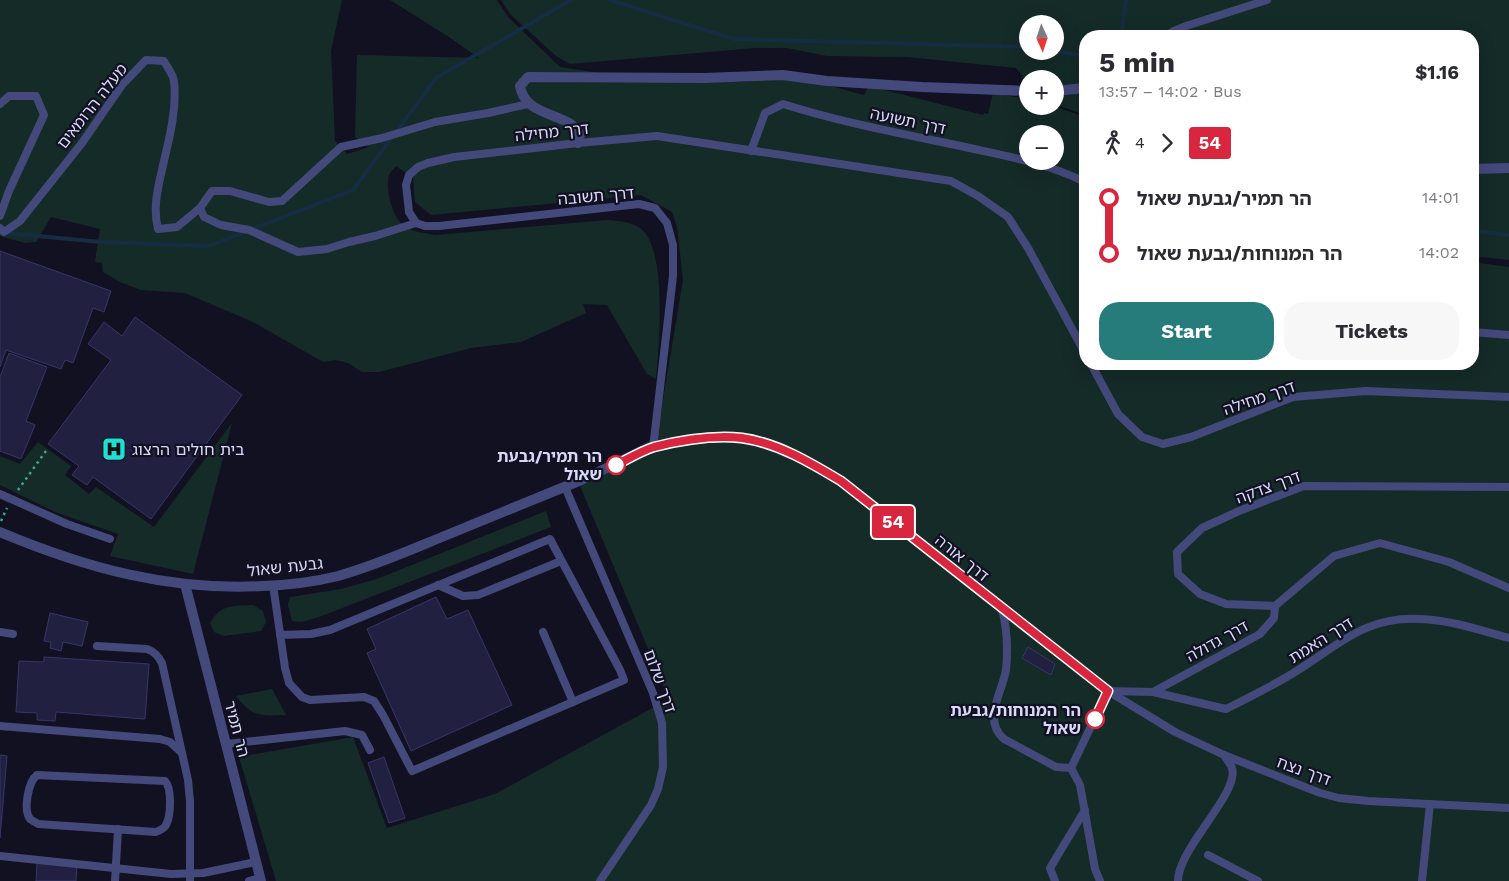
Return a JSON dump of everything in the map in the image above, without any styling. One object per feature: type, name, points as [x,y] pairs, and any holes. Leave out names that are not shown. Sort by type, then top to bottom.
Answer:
[{"type":"street","points":[[578,143],[580,134],[571,123],[528,104],[522,96],[520,86],[528,77],[704,78],[783,74],[827,81],[931,88],[1019,91]]},
{"type":"street","points":[[1064,90],[1079,89]]},
{"type":"street","points":[[1479,168],[1509,168]]},
{"type":"street","name":"דרך אורה","points":[[565,487],[653,448],[679,442],[714,438],[743,438],[772,446],[806,460],[841,481],[1108,691]]},
{"type":"street","name":"גבעת שאול","points":[[0,532],[50,552],[129,576],[210,587],[273,585],[309,582],[370,566],[565,487]]},
{"type":"street","name":"הר תמיר","points":[[184,584],[261,879]]},
{"type":"lane","points":[[1176,30],[1267,0]]},
{"type":"lane","name":"מעלה הרומאים","points":[[0,228],[4,232],[20,221],[82,143],[122,85],[146,60],[164,61],[174,79],[173,111],[154,215],[158,229],[177,227],[200,208]]},
{"type":"lane","name":"מעלה הרומאים","points":[[0,104],[9,96],[36,96],[44,115],[8,191],[0,216]]},
{"type":"lane","points":[[416,223],[327,249],[298,252],[249,230],[222,225],[204,217],[200,208],[212,191],[230,191],[269,202],[282,201],[341,147],[382,138],[435,122],[528,104]]},
{"type":"lane","name":"דרך תשועה","points":[[751,151],[765,113],[783,104],[827,118],[1019,159],[1066,173],[1079,179]]},
{"type":"lane","name":"דרך מחילה","points":[[416,223],[409,212],[406,186],[409,175],[418,167],[428,163],[454,157],[657,136],[951,181],[978,196],[1008,217],[1028,248],[1079,342]]},
{"type":"lane","name":"דרך תשובה","points":[[416,223],[425,226],[439,226],[639,204],[655,208],[667,223],[673,245],[673,276],[653,448]]},
{"type":"lane","points":[[1479,333],[1509,336]]},
{"type":"lane","name":"דרך מחילה","points":[[1094,370],[1118,414],[1142,437],[1163,444],[1191,437],[1293,397],[1366,391],[1509,397]]},
{"type":"lane","name":"דרך צדקה","points":[[1275,606],[1226,604],[1200,594],[1178,574],[1177,552],[1202,528],[1239,511],[1304,486],[1509,488]]},
{"type":"lane","name":"דרך שלום","points":[[565,487],[653,693],[662,723],[663,767],[658,789],[651,806],[600,881]]},
{"type":"lane","points":[[0,494],[67,524],[110,540]]},
{"type":"lane","points":[[273,585],[280,635],[289,683],[302,697],[310,700],[364,697],[374,701],[412,771],[624,680],[550,539],[330,630],[311,634],[280,635]]},
{"type":"lane","name":"דרך גדולה","points":[[1108,691],[1153,692],[1260,634],[1274,618],[1275,606],[1334,556],[1380,543],[1449,562],[1509,588]]},
{"type":"lane","points":[[438,585],[463,596],[478,595],[562,561]]},
{"type":"lane","points":[[1002,609],[1006,633],[1006,669],[994,712],[995,728],[1004,739],[1056,768],[1072,768]]},
{"type":"lane","name":"דרך האמת","points":[[1153,692],[1226,709],[1291,675],[1345,638],[1380,622],[1419,618],[1462,624],[1509,638]]},
{"type":"lane","points":[[0,632],[13,634]]},
{"type":"lane","points":[[543,632],[573,702]]},
{"type":"lane","points":[[96,646],[147,649],[153,651],[162,663],[188,780],[190,801],[190,877]]},
{"type":"lane","points":[[1072,768],[1108,691]]},
{"type":"lane","name":"דרך נצח","points":[[1108,691],[1175,732],[1224,755],[1320,793],[1339,798],[1509,808]]},
{"type":"lane","points":[[0,726],[160,739],[170,742],[182,754]]},
{"type":"lane","points":[[226,744],[345,731],[362,735],[370,750]]},
{"type":"lane","points":[[1178,881],[1178,874],[1188,852],[1231,785],[1232,769],[1224,755]]},
{"type":"lane","points":[[1072,768],[1080,785],[1095,869],[1100,881]]},
{"type":"lane","points":[[37,775],[44,775],[165,781],[169,786],[170,793],[167,824],[163,829],[156,832],[118,829],[47,825],[38,824],[31,820],[27,812],[28,791],[33,779],[37,775]]},
{"type":"lane","points":[[1422,881],[1430,804]]},
{"type":"lane","points":[[1055,881],[1050,868],[1084,810]]},
{"type":"lane","points":[[115,881],[118,829]]},
{"type":"lane","points":[[1208,854],[1258,881]]},
{"type":"lane","points":[[0,856],[190,877],[256,862]]},
{"type":"lane","points":[[249,881],[261,879]]},
{"type":"path","points":[[0,524],[11,499],[46,451]]},
{"type":"green space","points":[[0,0],[342,0],[331,51],[335,141],[347,154],[369,147],[355,137],[357,55],[479,58],[390,0],[497,0],[508,17],[560,67],[639,79],[741,82],[791,78],[864,95],[869,86],[983,115],[984,113],[988,114],[993,93],[1019,98],[1019,115],[1064,115],[1064,110],[1079,115],[1079,370],[1479,370],[1479,263],[1509,267],[1509,881],[276,881],[239,757],[353,737],[387,828],[495,794],[669,699],[578,481],[657,436],[683,280],[677,227],[672,212],[641,195],[431,215],[415,202],[413,178],[396,166],[390,174],[388,181],[390,201],[398,220],[409,229],[422,233],[436,235],[607,220],[620,221],[640,228],[649,239],[655,256],[658,276],[660,322],[656,379],[647,374],[607,305],[583,304],[586,313],[521,342],[471,348],[379,372],[362,372],[348,363],[335,360],[323,362],[253,322],[185,293],[141,290],[120,282],[103,272],[102,263],[95,262],[100,229],[51,217],[36,242],[25,243],[0,236]]},
{"type":"green space","points":[[501,0],[1509,0],[1509,260],[1479,257],[1479,30],[1079,30],[1079,113],[1064,107],[1064,70],[1019,70],[1019,72],[1016,68],[908,57],[827,56],[787,48],[754,48],[570,64],[556,56],[511,15]]},
{"type":"green space","points":[[232,423],[193,574],[110,556],[118,534],[55,512],[0,485],[0,456],[20,464],[38,442],[71,466],[65,475],[89,494],[96,487],[154,527]]},
{"type":"green space","points":[[546,511],[551,527],[319,617],[302,622],[292,621],[288,605],[290,597],[341,589],[377,579]]},
{"type":"green space","points":[[253,605],[263,611],[266,622],[261,631],[224,636],[214,632],[210,623],[223,609]]},
{"type":"green space","points":[[272,689],[286,715],[263,715],[252,712],[236,696]]},
{"type":"building","points":[[0,251],[111,291],[104,312],[93,308],[73,363],[65,360],[61,369],[6,350],[0,367]]},
{"type":"building","points":[[135,317],[242,395],[151,519],[93,477],[87,485],[72,475],[79,466],[48,444],[111,360],[88,344],[104,322],[122,336]]},
{"type":"building","points":[[9,353],[47,367],[26,421],[35,425],[21,459],[0,451],[0,377]]},
{"type":"building","points":[[436,597],[447,619],[468,610],[512,705],[411,751],[367,653],[376,649],[367,629]]},
{"type":"building","points":[[50,613],[88,622],[82,646],[63,642],[61,651],[50,648],[51,642],[44,641]]},
{"type":"building","points":[[1028,647],[1055,664],[1051,675],[1022,658]]},
{"type":"building","points":[[44,657],[149,664],[145,719],[56,712],[55,721],[37,720],[37,713],[16,712],[19,661],[44,662]]},
{"type":"building","points":[[0,755],[7,756],[0,838]]},
{"type":"building","points":[[384,757],[405,818],[389,823],[368,763]]},
{"type":"building","points":[[37,863],[77,865],[76,881],[36,881]]},
{"type":"waterway","points":[[5,233],[101,242],[209,246],[353,190],[436,78],[571,0]]},
{"type":"waterway","points":[[610,0],[734,39],[1019,47]]},
{"type":"waterway","points":[[1122,30],[1126,0]]},
{"type":"waterway","points":[[1064,53],[1079,55]]},
{"type":"waterway","points":[[1479,232],[1509,235]]},
{"type":"bus line","name":"54","points":[[616,465],[653,448],[679,442],[714,438],[743,438],[772,446],[806,460],[841,481],[1108,691],[1095,719]]},
{"type":"place","name":"בית חולים הרצוג","points":[[114,449]]},
{"type":"place","name":"הר תמיר/גבעת שאול","points":[[616,465]]},
{"type":"place","name":"הר המנוחות/גבעת שאול","points":[[1095,719]]}]
